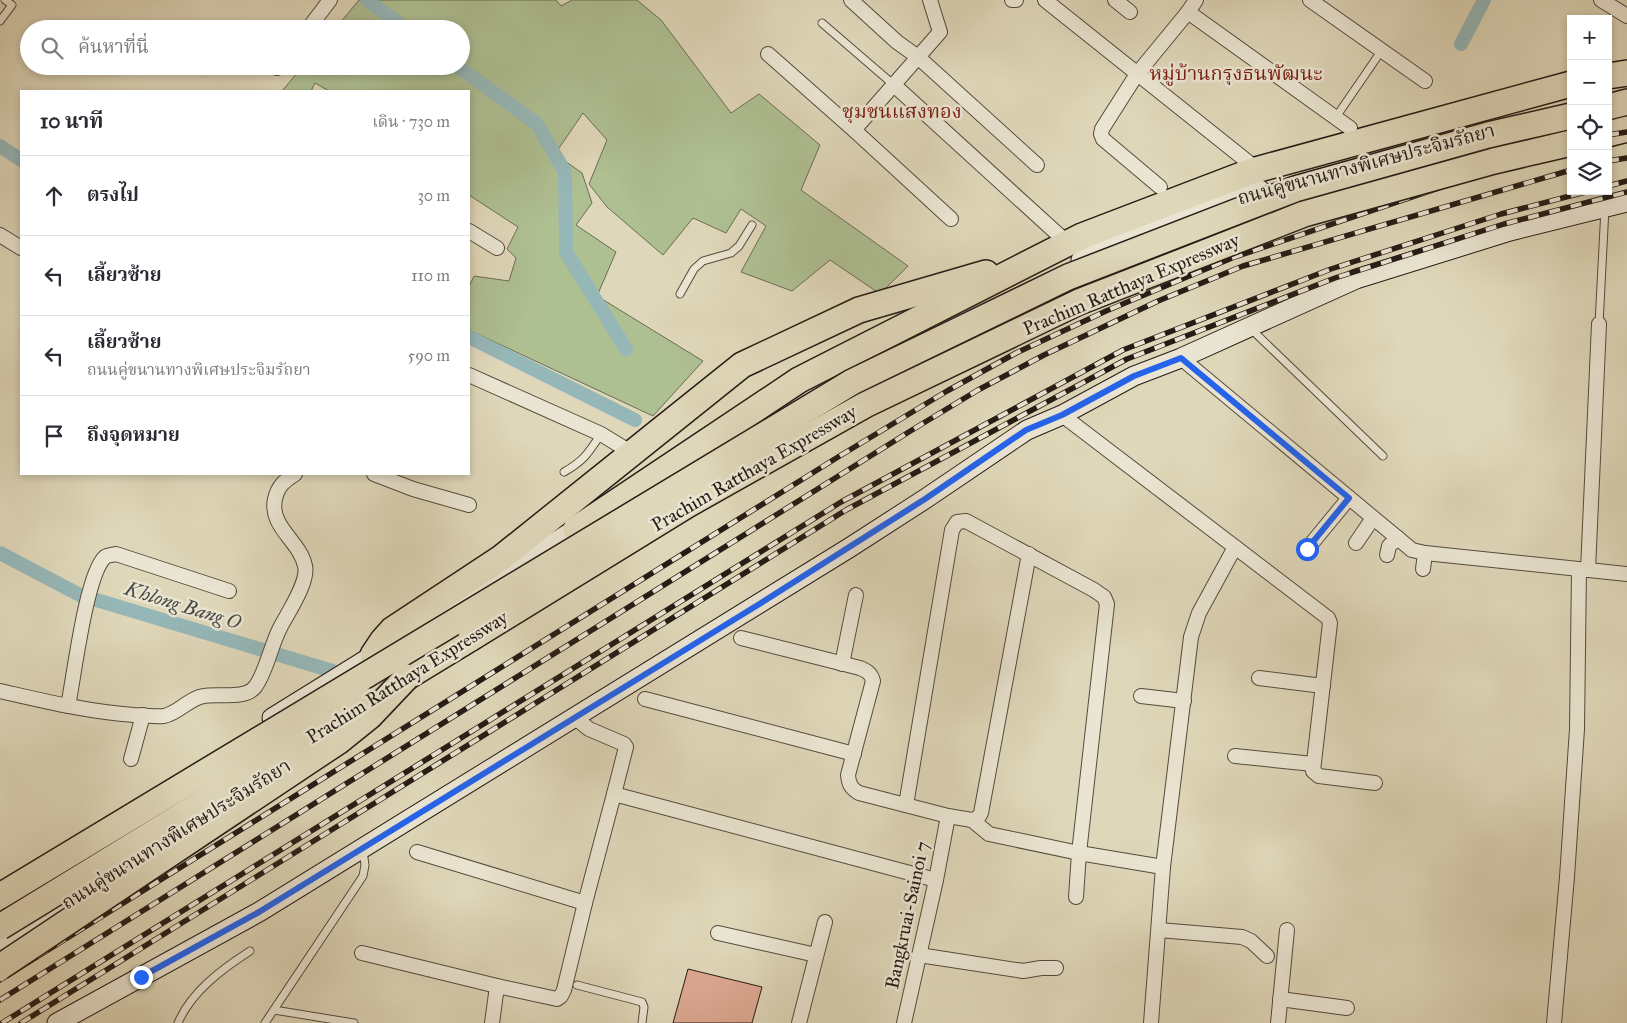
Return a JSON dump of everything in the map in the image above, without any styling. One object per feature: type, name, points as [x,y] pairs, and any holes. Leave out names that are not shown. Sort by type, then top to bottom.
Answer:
[{"type":"highway","points":[[1612,75],[1627,73]]},
{"type":"highway","points":[[576,529],[799,380],[1082,236],[1252,171],[1567,85]]},
{"type":"highway","points":[[1612,106],[1627,102]]},
{"type":"highway","name":"Prachim Ratthaya Expressway","points":[[0,896],[852,382],[1068,277],[1295,189],[1488,135],[1567,117]]},
{"type":"highway","points":[[1612,133],[1627,129]]},
{"type":"highway","name":"Prachim Ratthaya Expressway","points":[[0,927],[687,505],[865,405],[1079,302],[1304,214],[1494,161],[1567,144]]},
{"type":"highway","points":[[365,660],[392,630],[501,558],[742,365],[859,310],[987,272],[1024,265]]},
{"type":"highway","points":[[0,967],[339,741],[370,716],[407,677]]},
{"type":"main road","points":[[1612,99],[1627,96]]},
{"type":"main road","name":"ถนนคู่ขนานทางพิเศษประจิมรัถยา","points":[[576,529],[600,537],[622,541],[686,519],[866,414],[880,397],[901,358],[918,345],[1080,260],[1124,240],[1262,188],[1334,173],[1567,111]]},
{"type":"main road","points":[[57,1023],[259,912],[850,548],[1026,430],[1062,415],[1134,376],[1181,358],[1248,326],[1356,279],[1510,230],[1627,202]]},
{"type":"main road","points":[[0,888],[576,529]]},
{"type":"main road","name":"ถนนคู่ขนานทางพิเศษประจิมรัถยา","points":[[0,945],[209,812],[604,568],[609,552],[600,537]]},
{"type":"main road","points":[[182,774],[209,812]]},
{"type":"street","points":[[315,20],[330,0]]},
{"type":"street","points":[[851,0],[897,42],[918,57],[1037,165]]},
{"type":"street","points":[[854,130],[940,32],[930,0]]},
{"type":"street","points":[[1045,0],[1248,162]]},
{"type":"street","points":[[1115,0],[1130,12]]},
{"type":"street","points":[[1310,0],[1425,81]]},
{"type":"street","points":[[1601,0],[1627,16]]},
{"type":"street","points":[[1160,187],[1103,139],[1101,134],[1102,129],[1138,74],[1192,6],[1350,128]]},
{"type":"street","points":[[768,54],[951,219]]},
{"type":"street","points":[[894,85],[1062,238]]},
{"type":"street","points":[[470,232],[497,248]]},
{"type":"street","points":[[0,235],[20,247]]},
{"type":"street","points":[[1554,1023],[1567,877],[1599,324]]},
{"type":"street","points":[[1181,358],[1412,550],[1425,553],[1627,574]]},
{"type":"street","points":[[470,375],[601,434],[632,453]]},
{"type":"street","points":[[1062,415],[1328,618],[1330,623],[1313,764],[1314,771],[1319,776],[1375,783]]},
{"type":"street","points":[[0,691],[68,706],[117,713],[166,716],[200,696],[228,696],[246,693],[254,689],[261,677],[278,632],[304,579],[306,567],[300,554],[277,522],[274,513],[277,491],[282,483],[294,475]]},
{"type":"street","points":[[377,475],[413,489],[469,505]]},
{"type":"street","points":[[1307,549],[1349,498]]},
{"type":"street","points":[[1356,543],[1374,518]]},
{"type":"street","points":[[906,805],[952,530],[957,522],[966,521],[1094,590],[1104,597],[1108,604],[1079,853],[1076,897]]},
{"type":"street","points":[[1387,555],[1389,546],[1398,538]]},
{"type":"street","points":[[1151,1023],[1163,867],[1191,637],[1199,613],[1236,548]]},
{"type":"street","points":[[1423,570],[1425,553]]},
{"type":"street","points":[[68,706],[92,583],[105,557],[116,554],[229,591]]},
{"type":"street","points":[[741,638],[867,671],[873,681],[848,775],[849,784],[852,789],[859,793],[948,816],[972,820],[978,818],[981,813],[1028,554]]},
{"type":"street","points":[[842,664],[856,595]]},
{"type":"street","points":[[1259,678],[1323,686]]},
{"type":"street","points":[[1141,696],[1184,701]]},
{"type":"street","points":[[645,699],[854,754]]},
{"type":"street","points":[[131,759],[143,715]]},
{"type":"street","points":[[362,953],[549,998],[557,999],[561,996],[626,747],[624,744],[589,729],[574,717]]},
{"type":"street","points":[[1235,756],[1313,764]]},
{"type":"street","points":[[614,794],[936,880]]},
{"type":"street","name":"Bangkruai-Sainoi 7","points":[[904,1023],[936,880],[948,816]]},
{"type":"street","points":[[972,820],[989,834],[1079,853],[1163,867]]},
{"type":"street","points":[[417,852],[585,902]]},
{"type":"street","points":[[799,1023],[825,922]]},
{"type":"street","points":[[1159,930],[1242,938],[1251,941],[1267,956]]},
{"type":"street","points":[[1278,1023],[1288,930]]},
{"type":"street","points":[[718,933],[816,955]]},
{"type":"street","points":[[919,955],[1023,971],[1056,968]]},
{"type":"street","points":[[492,1023],[497,986]]},
{"type":"street","points":[[1280,999],[1347,1008]]},
{"type":"lane","points":[[0,20],[12,5],[5,0]]},
{"type":"lane","points":[[822,23],[894,85]]},
{"type":"lane","points":[[1336,117],[1382,50]]},
{"type":"lane","points":[[1599,324],[1605,207]]},
{"type":"lane","points":[[680,294],[698,265],[703,261],[731,253],[739,246],[752,225]]},
{"type":"lane","points":[[1248,326],[1383,456]]},
{"type":"lane","points":[[564,472],[590,453],[601,434]]},
{"type":"lane","points":[[266,1023],[363,876],[365,865],[362,848]]},
{"type":"lane","points":[[178,1023],[197,993],[232,963],[250,951]]},
{"type":"lane","points":[[576,985],[642,1002],[644,1007],[642,1023]]},
{"type":"lane","points":[[274,1010],[354,1023]]},
{"type":"green space","points":[[359,0],[556,0],[561,6],[572,0],[637,0],[661,20],[731,113],[759,94],[820,145],[801,190],[908,266],[880,294],[830,260],[792,291],[741,272],[766,226],[741,209],[726,233],[693,218],[663,255],[607,207],[589,184],[607,140],[583,113],[555,154],[582,173],[592,203],[576,225],[616,252],[597,296],[703,361],[653,416],[470,330],[470,285],[474,276],[509,281],[516,258],[507,249],[518,227],[470,196],[470,90],[327,90],[315,83],[312,90],[283,90],[295,75],[470,75],[470,20],[342,20]]},
{"type":"building","points":[[688,969],[762,987],[752,1023],[673,1023]]},
{"type":"waterway","points":[[367,0],[394,20]]},
{"type":"waterway","points":[[1461,44],[1484,0]]},
{"type":"waterway","points":[[469,75],[537,124],[565,172],[566,252],[626,349]]},
{"type":"waterway","points":[[0,146],[20,159]]},
{"type":"waterway","points":[[470,338],[635,420]]},
{"type":"waterway","name":"Khlong Bang O","points":[[0,553],[80,595],[349,676]]},
{"type":"railway","points":[[1612,134],[1627,132]]},
{"type":"railway","points":[[0,980],[838,457],[947,391],[1016,353],[1106,311],[1232,258],[1567,144]]},
{"type":"railway","points":[[1612,160],[1627,158]]},
{"type":"railway","points":[[0,1000],[912,430],[978,390],[1044,355],[1158,301],[1243,266],[1567,171]]},
{"type":"railway","points":[[1612,185],[1627,181]]},
{"type":"railway","points":[[21,1023],[846,510],[1127,359],[1335,278],[1504,224],[1627,192]]},
{"type":"railway","points":[[2,1023],[841,502],[1123,350],[1331,269],[1501,214],[1574,195]]},
{"type":"district","name":"หมู่บ้านกรุงธนพัฒนะ","points":[[1236,73]]},
{"type":"district","name":"ชุมชนแสงทอง","points":[[902,111]]},
{"type":"route","points":[[141,977],[259,912],[850,548],[1026,430],[1062,415],[1134,376],[1181,358],[1349,498],[1307,549]]}]
